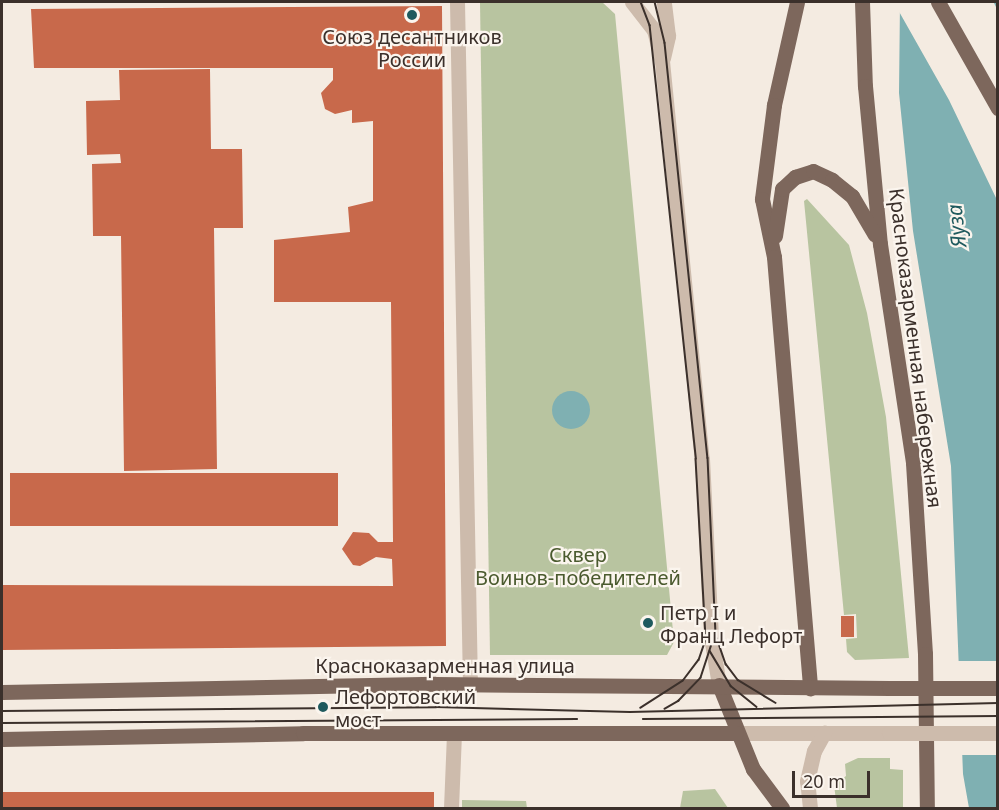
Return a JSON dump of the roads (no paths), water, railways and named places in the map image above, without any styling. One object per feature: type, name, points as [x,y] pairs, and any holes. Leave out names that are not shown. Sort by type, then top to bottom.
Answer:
[{"type":"main road","points":[[797,2],[774,105],[762,199],[774,257],[810,689]]},
{"type":"main road","name":"Красноказарменная набережная","points":[[862,2],[865,86],[880,244],[913,463],[925,654],[927,808]]},
{"type":"main road","points":[[938,2],[998,108]]},
{"type":"main road","points":[[774,257],[777,204],[782,189],[795,177],[813,171],[832,180],[852,196],[880,244]]},
{"type":"main road","name":"Красноказарменная улица","points":[[2,692],[470,684],[719,685],[810,689],[998,688]]},
{"type":"main road","points":[[719,685],[736,733],[753,769],[782,808]]},
{"type":"main road","points":[[2,739],[454,733],[736,733]]},
{"type":"street","points":[[457,2],[470,684]]},
{"type":"street","points":[[632,2],[654,30],[662,61],[702,459],[711,637],[719,685]]},
{"type":"street","points":[[662,61],[668,36],[664,2]]},
{"type":"street","points":[[452,808],[454,733]]},
{"type":"street","points":[[736,733],[998,733]]},
{"type":"street","points":[[810,808],[807,781],[814,751],[824,733]]},
{"type":"water","name":"Яуза","points":[[900,2],[997,2],[997,808],[969,808],[963,774],[951,466],[913,231],[899,93]]},
{"type":"water","points":[[571,391],[585,396],[590,410],[585,424],[571,429],[557,424],[552,410],[557,396]]},
{"type":"tram line","points":[[641,2],[650,25],[696,459],[706,640],[699,660],[683,681],[641,708]]},
{"type":"tram line","points":[[655,2],[665,43],[708,458],[716,632],[701,678],[679,701],[665,709]]},
{"type":"tram line","points":[[717,638],[726,664],[738,680],[776,703]]},
{"type":"tram line","points":[[710,651],[731,686],[757,707]]},
{"type":"tram line","points":[[2,711],[436,707],[630,712],[998,703]]},
{"type":"tram line","points":[[643,719],[998,716]]},
{"type":"tram line","points":[[2,723],[577,719]]},
{"type":"place","name":"Союз десантников России","points":[[412,15]]},
{"type":"place","name":"Петр I и Франц Лефорт","points":[[648,623]]},
{"type":"place","name":"Лефортовский мост","points":[[323,707]]},
{"type":"park label","name":"Сквер Воинов-победителей","points":[[578,566]]}]
